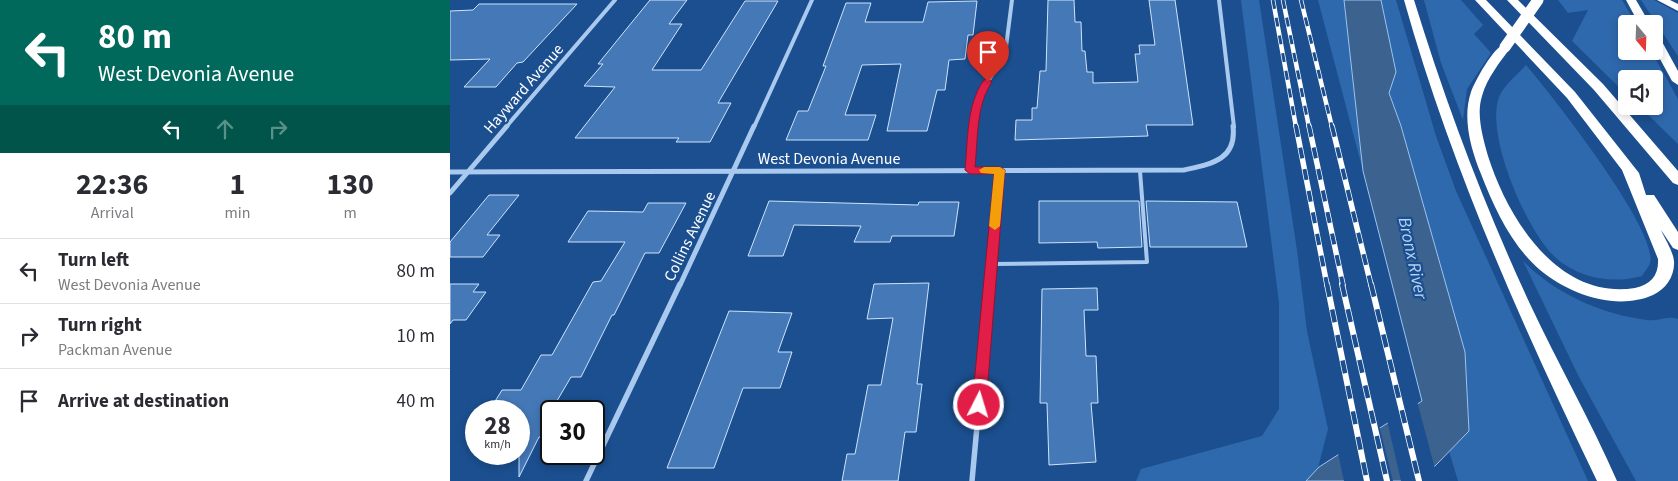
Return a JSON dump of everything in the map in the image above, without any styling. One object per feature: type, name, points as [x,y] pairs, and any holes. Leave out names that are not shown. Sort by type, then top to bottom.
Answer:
[{"type":"highway","points":[[1409,0],[1431,78],[1475,196],[1531,324],[1606,481]]},
{"type":"highway","points":[[1480,0],[1571,95],[1628,168],[1678,244]]},
{"type":"highway","points":[[1512,0],[1597,84],[1642,135],[1678,180]]},
{"type":"highway","points":[[1538,0],[1482,81],[1476,96],[1475,130],[1486,167],[1507,215],[1523,242],[1537,258],[1558,274],[1594,290],[1631,295],[1657,285],[1666,274],[1666,259],[1628,168]]},
{"type":"highway","points":[[1631,0],[1640,15]]},
{"type":"highway","points":[[1662,0],[1678,8]]},
{"type":"highway","points":[[1663,54],[1678,81]]},
{"type":"street","name":"Hayward Avenue","points":[[450,193],[615,0]]},
{"type":"street","name":"Collins Avenue","points":[[586,481],[734,171],[812,0]]},
{"type":"street","points":[[970,170],[977,102],[980,92],[1005,55],[1012,0]]},
{"type":"street","name":"West Devonia Avenue","points":[[450,172],[1184,170],[1223,158],[1231,151],[1235,140],[1219,0]]},
{"type":"street","points":[[972,481],[1000,170]]},
{"type":"lane","points":[[991,264],[1146,262],[1140,171]]},
{"type":"shaded area","points":[[1241,0],[1259,0],[1297,250],[1307,331],[1328,429],[1318,468],[1321,481],[1136,481],[1141,469],[1262,436],[1279,409],[1279,303]]},
{"type":"shaded area","points":[[1318,0],[1344,0],[1363,171]]},
{"type":"shaded area","points":[[1381,0],[1396,0],[1436,136],[1456,191],[1588,481],[1458,481],[1449,451],[1469,431],[1465,352],[1401,126],[1389,93],[1396,71]]},
{"type":"shaded area","points":[[1424,0],[1461,0],[1483,25],[1474,34],[1491,53],[1467,89],[1463,120],[1441,63]]},
{"type":"shaded area","points":[[1558,0],[1622,0],[1631,15],[1618,15],[1618,60],[1656,60],[1662,70],[1618,70],[1618,86],[1572,41],[1588,10],[1568,13]]},
{"type":"shaded area","points":[[1641,0],[1654,0],[1678,13],[1678,56],[1663,33],[1663,15],[1651,15]]},
{"type":"shaded area","points":[[1526,65],[1578,132],[1638,222],[1648,246],[1650,263],[1642,276],[1620,280],[1597,278],[1575,271],[1556,258],[1533,227],[1511,182],[1503,158],[1496,114],[1501,93],[1507,84]]},
{"type":"shaded area","points":[[1663,72],[1678,99],[1678,144],[1648,115],[1663,115]]},
{"type":"shaded area","points":[[1523,261],[1549,283],[1580,301],[1597,308],[1647,320],[1678,319],[1678,481],[1636,481],[1579,377]]},
{"type":"water","name":"Bronx River","points":[[1344,0],[1381,0],[1396,72],[1389,93],[1401,126],[1465,352],[1469,431],[1435,466],[1417,481],[1306,481],[1319,467],[1422,401],[1363,171]]},
{"type":"pier","points":[[1417,401],[1435,469],[1421,481],[1401,481],[1387,420]]},
{"type":"pier","points":[[1379,425],[1393,481],[1344,481],[1338,453]]},
{"type":"building","points":[[650,0],[687,0],[669,24],[682,24],[652,70],[701,70],[745,1],[778,1],[718,103],[731,103],[710,142],[676,142],[679,138],[575,138],[615,87],[584,86],[603,64],[598,64]]},
{"type":"building","points":[[1048,0],[1074,0],[1075,22],[1081,22],[1082,51],[1085,51],[1087,72],[1093,72],[1093,83],[1138,82],[1135,54],[1140,54],[1139,45],[1155,45],[1149,0],[1175,0],[1193,125],[1146,125],[1148,136],[1015,140],[1016,120],[1032,120],[1032,108],[1037,108],[1040,71],[1046,71]]},
{"type":"building","points":[[977,1],[973,35],[968,35],[965,59],[949,60],[945,90],[937,90],[927,131],[887,131],[901,64],[862,65],[845,115],[876,115],[868,140],[786,140],[798,111],[808,111],[826,66],[823,66],[846,3],[871,3],[865,22],[923,22],[928,2]]},
{"type":"building","points":[[479,4],[577,4],[523,62],[517,63],[496,87],[464,87],[490,59],[450,60],[450,11],[473,10]]},
{"type":"building","points":[[489,195],[519,195],[487,235],[500,235],[483,257],[450,257],[450,242]]},
{"type":"building","points":[[769,201],[918,205],[919,202],[959,202],[954,236],[892,236],[890,242],[854,242],[861,226],[794,225],[783,256],[748,256]]},
{"type":"building","points":[[1039,201],[1139,201],[1142,247],[1098,248],[1097,242],[1039,243]]},
{"type":"building","points":[[1146,201],[1237,202],[1247,247],[1150,247]]},
{"type":"building","points":[[648,203],[686,203],[659,253],[645,253],[581,377],[571,377],[557,400],[540,400],[540,437],[530,455],[530,400],[496,400],[502,390],[521,390],[541,355],[552,355],[593,282],[601,281],[625,242],[568,242],[588,211],[643,212]]},
{"type":"building","points":[[929,283],[917,384],[922,384],[916,432],[905,432],[898,481],[842,481],[847,454],[855,454],[868,385],[881,385],[893,318],[867,319],[874,284]]},
{"type":"building","points":[[450,284],[479,284],[473,292],[486,292],[466,320],[453,320],[450,324]]},
{"type":"building","points":[[1097,288],[1098,310],[1084,310],[1086,356],[1096,356],[1098,403],[1091,403],[1096,462],[1049,465],[1047,403],[1040,403],[1042,289]]},
{"type":"building","points":[[729,311],[792,313],[778,352],[792,352],[780,388],[743,388],[714,468],[667,468]]},
{"type":"building","points":[[519,465],[525,465],[519,477]]},
{"type":"railway","points":[[1273,0],[1296,127]]},
{"type":"railway","points":[[1283,0],[1309,127]]},
{"type":"railway","points":[[1301,0],[1332,127]]},
{"type":"railway","points":[[1296,126],[1327,285]]},
{"type":"railway","points":[[1309,126],[1343,285]]},
{"type":"railway","points":[[1332,126],[1371,285]]},
{"type":"railway","points":[[1327,284],[1367,481]]},
{"type":"railway","points":[[1342,284],[1387,481]]},
{"type":"railway","points":[[1371,284],[1419,481]]},
{"type":"slow traffic","points":[[984,170],[1000,170],[995,226]]},
{"type":"route","points":[[979,405],[1000,170],[970,170],[977,102],[980,92],[988,82]]}]
